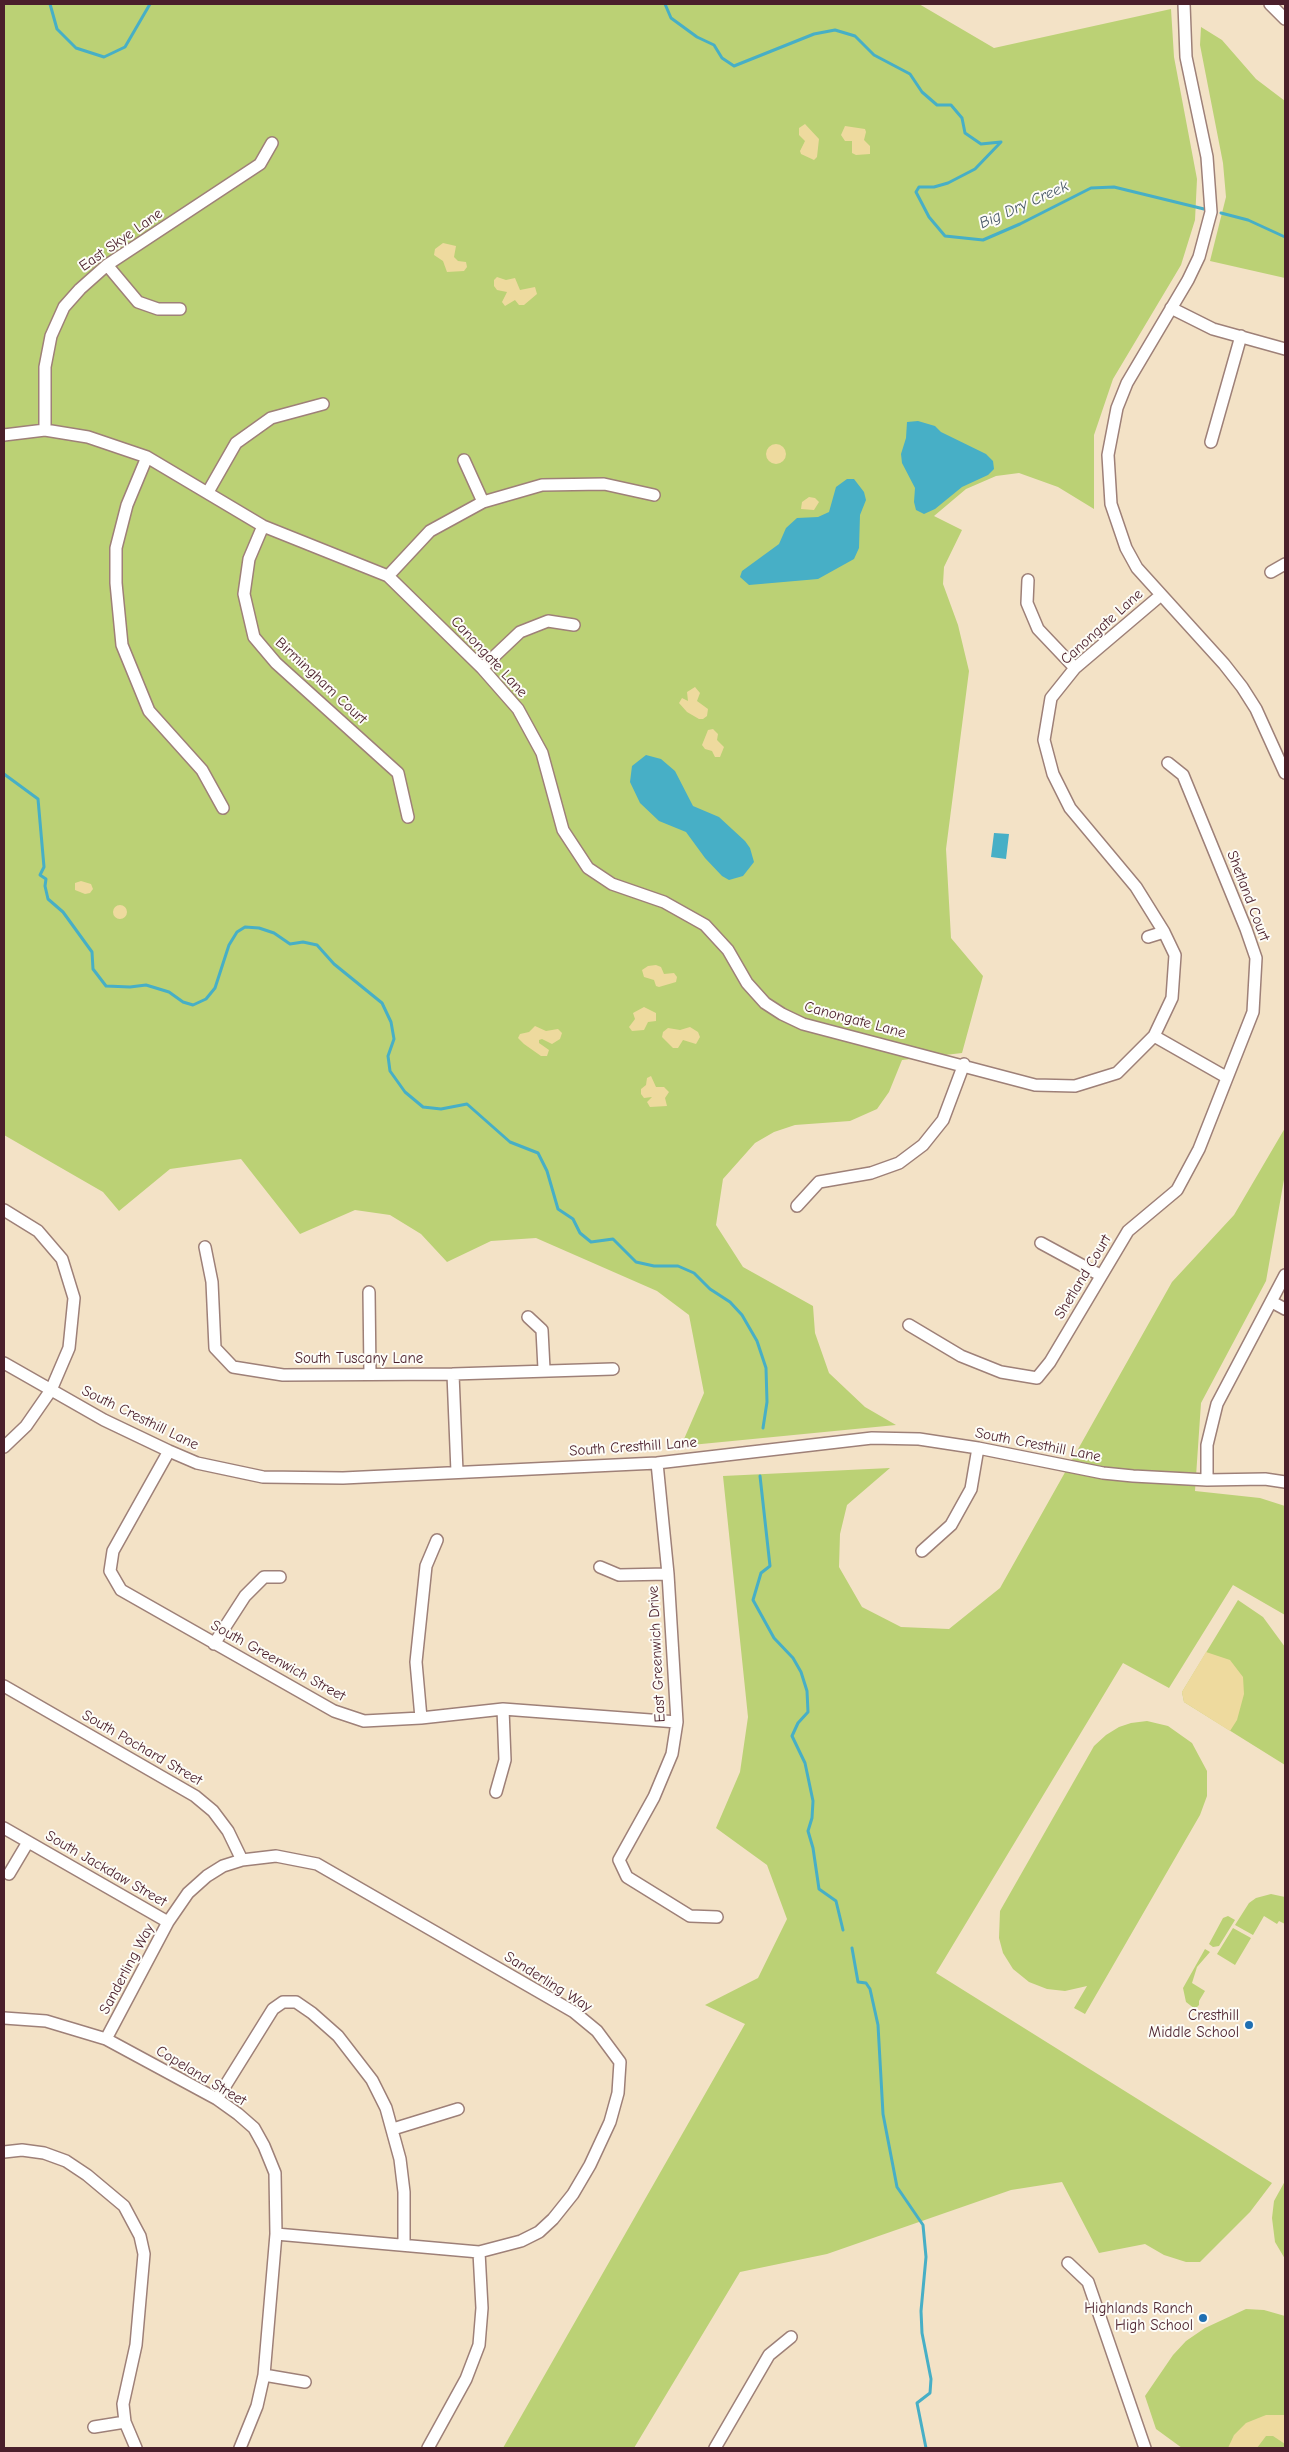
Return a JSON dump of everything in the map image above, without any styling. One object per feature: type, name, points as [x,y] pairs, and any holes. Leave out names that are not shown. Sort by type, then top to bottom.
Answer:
[{"type":"street","points":[[1184,4],[1186,58],[1207,157],[1211,212],[1199,257],[1127,383],[1117,408],[1110,434],[1108,455],[1110,504],[1126,548],[1137,568],[1224,664],[1242,687],[1256,709],[1285,773]]},
{"type":"street","points":[[1270,4],[1285,19]]},
{"type":"street","name":"East Skye Lane","points":[[45,430],[45,367],[51,336],[64,307],[80,289],[107,265],[260,164],[272,143]]},
{"type":"street","points":[[107,265],[138,302],[158,309],[180,309]]},
{"type":"street","points":[[1171,308],[1214,329],[1285,349]]},
{"type":"street","points":[[1211,442],[1241,336]]},
{"type":"street","points":[[208,492],[236,443],[271,418],[323,404]]},
{"type":"street","name":"Canongate Lane","points":[[4,435],[45,430],[88,438],[147,457],[263,526],[388,576],[482,668],[518,709],[542,753],[563,830],[588,868],[612,884],[664,902],[704,925],[728,950],[747,983],[765,1003],[782,1014],[803,1024],[964,1064],[1035,1085],[1075,1086],[1117,1073],[1154,1036],[1172,998],[1175,956],[1164,932],[1136,887],[1070,808],[1053,774],[1044,740],[1051,698],[1075,668],[1160,595]]},
{"type":"street","points":[[147,457],[127,505],[116,548],[116,583],[122,644],[149,711],[202,770],[223,808]]},
{"type":"street","points":[[464,460],[484,502]]},
{"type":"street","points":[[388,576],[430,531],[484,502],[542,485],[604,484],[654,495]]},
{"type":"street","name":"Birmingham Court","points":[[263,526],[249,560],[244,594],[254,637],[276,662],[398,773],[408,817]]},
{"type":"street","points":[[1270,572],[1285,564]]},
{"type":"street","points":[[1028,580],[1027,603],[1038,630],[1075,668]]},
{"type":"street","points":[[482,668],[520,632],[548,621],[574,625]]},
{"type":"street","name":"Shetland Court","points":[[909,1325],[960,1356],[1001,1372],[1037,1378],[1050,1362],[1100,1275],[1128,1231],[1177,1190],[1199,1148],[1253,1012],[1256,958],[1183,774],[1168,763]]},
{"type":"street","points":[[1148,937],[1164,932]]},
{"type":"street","points":[[1154,1036],[1226,1077]]},
{"type":"street","points":[[797,1206],[819,1182],[871,1173],[899,1163],[923,1145],[943,1120],[964,1064]]},
{"type":"street","points":[[4,1210],[38,1231],[62,1259],[74,1298],[69,1348],[51,1390],[26,1426],[4,1447]]},
{"type":"street","points":[[1041,1243],[1100,1275]]},
{"type":"street","name":"South Tuscany Lane","points":[[205,1248],[212,1282],[215,1348],[233,1367],[284,1375],[453,1374],[544,1369],[613,1369]]},
{"type":"street","points":[[1207,1480],[1207,1445],[1217,1404],[1285,1275]]},
{"type":"street","points":[[370,1292],[370,1374]]},
{"type":"street","points":[[1272,1302],[1285,1309]]},
{"type":"street","points":[[528,1317],[542,1330],[544,1369]]},
{"type":"street","name":"South Cresthill Lane","points":[[4,1363],[104,1420],[169,1451],[197,1462],[263,1477],[288,1479],[656,1463],[872,1438],[919,1439],[978,1448],[1103,1473],[1207,1480],[1265,1479],[1285,1482]]},
{"type":"street","points":[[453,1374],[457,1472]]},
{"type":"street","points":[[922,1551],[951,1525],[971,1489],[978,1448]]},
{"type":"street","name":"South Greenwich Street","points":[[169,1451],[112,1551],[110,1571],[122,1590],[334,1711],[364,1721],[421,1718],[502,1709],[677,1722]]},
{"type":"street","name":"East Greenwich Drive","points":[[656,1463],[668,1574],[677,1722],[672,1754],[654,1797],[618,1860],[627,1878],[690,1916],[717,1917]]},
{"type":"street","points":[[421,1718],[416,1662],[426,1566],[437,1540]]},
{"type":"street","points":[[600,1567],[620,1575],[668,1574]]},
{"type":"street","points":[[214,1644],[251,1590],[264,1578],[280,1577]]},
{"type":"street","name":"South Pochard Street","points":[[4,1686],[195,1796],[213,1811],[228,1831],[242,1860]]},
{"type":"street","points":[[496,1792],[505,1760],[502,1709]]},
{"type":"street","name":"South Jackdaw Street","points":[[4,1828],[168,1922]]},
{"type":"street","name":"South Jackdaw Street","points":[[10,1874],[28,1842]]},
{"type":"street","name":"Sanderling Way","points":[[106,2039],[168,1922],[188,1893],[207,1876],[224,1866],[242,1860],[276,1856],[317,1864],[574,2012],[597,2031],[620,2062],[618,2093],[610,2122],[573,2194],[553,2219],[539,2232],[521,2241],[479,2252],[276,2234]]},
{"type":"street","points":[[217,2099],[273,2009],[283,2002],[296,2002],[312,2013],[338,2036],[367,2073],[386,2108],[393,2129],[401,2167],[404,2245]]},
{"type":"street","name":"Copeland Street","points":[[4,2018],[46,2021],[106,2039],[217,2099],[254,2128],[264,2146],[276,2173],[276,2234],[264,2375],[257,2406],[240,2448]]},
{"type":"street","points":[[393,2129],[458,2109]]},
{"type":"street","points":[[4,2152],[22,2150],[44,2153],[66,2161],[87,2175],[124,2206],[140,2236],[144,2254],[136,2345],[123,2404],[126,2422],[136,2448]]},
{"type":"street","points":[[428,2448],[466,2379],[479,2345],[482,2308],[479,2252]]},
{"type":"street","points":[[1068,2263],[1088,2282],[1145,2448]]},
{"type":"street","points":[[715,2448],[769,2355],[791,2337]]},
{"type":"street","points":[[264,2375],[305,2382]]},
{"type":"street","points":[[94,2427],[126,2422]]},
{"type":"green space","points":[[4,4],[919,4],[994,48],[1171,9],[1174,57],[1197,179],[1195,220],[1181,265],[1113,379],[1094,435],[1094,509],[1058,487],[1019,473],[996,476],[966,489],[934,516],[962,530],[944,567],[943,584],[958,625],[969,671],[946,849],[951,938],[983,976],[962,1053],[902,1060],[889,1092],[877,1109],[850,1121],[795,1125],[774,1132],[755,1143],[723,1179],[716,1225],[743,1267],[813,1306],[815,1333],[829,1373],[865,1407],[896,1425],[681,1446],[704,1393],[689,1315],[657,1291],[536,1238],[491,1241],[447,1262],[421,1234],[390,1215],[355,1210],[300,1234],[241,1159],[170,1169],[119,1211],[103,1192],[4,1135]]},
{"type":"green space","points":[[1201,27],[1222,40],[1256,79],[1285,101],[1285,278],[1210,261],[1226,197],[1223,163],[1200,45]]},
{"type":"green space","points":[[1285,1128],[1285,1174],[1266,1281],[1201,1403],[1195,1491],[1260,1498],[1285,1506],[1285,1615],[1233,1585],[1169,1688],[1123,1663],[936,1973],[1272,2183],[1250,2212],[1200,2262],[1186,2262],[1164,2255],[1145,2244],[1099,2253],[1062,2182],[1011,2190],[827,2254],[740,2272],[634,2448],[503,2448],[745,2024],[705,2005],[758,1978],[787,1919],[767,1865],[716,1828],[740,1772],[748,1717],[723,1476],[890,1468],[847,1505],[840,1534],[839,1567],[862,1607],[901,1627],[949,1629],[1000,1588],[1172,1282],[1234,1215]]},
{"type":"green space","points":[[1238,1600],[1263,1617],[1285,1647],[1285,1765],[1184,1702],[1182,1692]]},
{"type":"green space","points":[[1147,1721],[1168,1726],[1192,1743],[1207,1771],[1207,1796],[1200,1815],[1085,2014],[1074,2008],[1087,1986],[1065,1991],[1047,1989],[1029,1982],[1013,1969],[1003,1953],[999,1938],[1000,1911],[1094,1746],[1119,1727]]},
{"type":"green space","points":[[1271,1894],[1285,1897],[1285,1924],[1279,1921],[1277,1924],[1264,1916],[1253,1935],[1235,1925],[1249,1903],[1256,1898]]},
{"type":"green space","points":[[1228,1916],[1235,1920],[1219,1946],[1213,1947],[1209,1944],[1223,1918]]},
{"type":"green space","points":[[1233,1928],[1251,1938],[1235,1965],[1217,1954]]},
{"type":"green space","points":[[1205,1949],[1210,1952],[1197,1967],[1192,1983],[1205,1991],[1199,2001],[1199,2005],[1195,2009],[1186,2002],[1183,1988]]},
{"type":"green space","points":[[1285,2181],[1285,2259],[1275,2242],[1272,2218],[1274,2201]]},
{"type":"green space","points":[[1246,2309],[1264,2310],[1285,2316],[1285,2448],[1182,2448],[1156,2429],[1145,2396],[1173,2355],[1186,2341],[1205,2328]]},
{"type":"sand","points":[[805,124],[819,139],[817,157],[814,160],[801,154],[800,151],[805,141],[799,135],[799,128]]},
{"type":"sand","points":[[845,126],[865,129],[864,140],[870,146],[870,154],[856,155],[852,153],[852,141],[845,141],[841,135]]},
{"type":"sand","points":[[443,243],[456,246],[454,257],[458,261],[466,262],[467,267],[464,271],[447,272],[443,261],[434,255],[435,249]]},
{"type":"sand","points":[[497,277],[506,280],[515,278],[520,290],[535,287],[537,294],[524,305],[519,305],[515,300],[505,306],[502,302],[507,292],[497,290],[494,286],[494,280]]},
{"type":"sand","points":[[776,444],[783,447],[786,454],[783,461],[776,464],[769,461],[766,454],[769,447]]},
{"type":"sand","points":[[809,497],[815,498],[819,502],[814,510],[801,509],[802,502]]},
{"type":"sand","points":[[695,687],[700,693],[697,701],[708,709],[707,716],[703,719],[699,719],[687,712],[679,703],[682,698],[688,701],[687,692]]},
{"type":"sand","points":[[713,729],[718,734],[717,740],[724,747],[720,757],[715,757],[712,751],[705,749],[702,745],[708,730]]},
{"type":"sand","points":[[81,881],[91,884],[93,889],[90,893],[85,894],[75,890],[75,883]]},
{"type":"sand","points":[[117,905],[123,905],[127,912],[123,919],[117,919],[113,915],[113,909]]},
{"type":"sand","points":[[656,965],[661,967],[664,974],[674,973],[677,977],[676,982],[659,987],[656,986],[654,980],[644,977],[642,970],[648,966]]},
{"type":"sand","points":[[644,1007],[656,1013],[656,1021],[648,1022],[644,1030],[632,1031],[629,1027],[635,1019],[633,1013]]},
{"type":"sand","points":[[535,1026],[546,1031],[558,1029],[562,1033],[560,1039],[552,1044],[542,1039],[539,1040],[539,1043],[549,1050],[547,1056],[541,1056],[518,1038],[520,1034],[529,1032]]},
{"type":"sand","points":[[690,1027],[698,1032],[700,1037],[696,1044],[683,1040],[678,1048],[673,1048],[662,1037],[663,1032],[668,1028],[680,1030]]},
{"type":"sand","points":[[651,1076],[656,1087],[664,1087],[669,1092],[665,1098],[667,1106],[650,1107],[647,1102],[652,1097],[644,1098],[641,1094],[641,1089],[646,1085],[647,1078]]},
{"type":"sand","points":[[1206,1652],[1230,1660],[1243,1677],[1244,1694],[1237,1720],[1230,1731],[1184,1702],[1182,1692]]},
{"type":"sand","points":[[1266,2415],[1285,2415],[1285,2444],[1273,2436],[1266,2436],[1257,2448],[1228,2448],[1234,2435],[1246,2423]]},
{"type":"water","points":[[918,421],[935,426],[941,432],[986,454],[993,461],[994,469],[988,475],[962,487],[935,509],[924,514],[916,510],[914,502],[915,488],[902,463],[901,454],[906,438],[907,422]]},
{"type":"water","points":[[847,479],[854,479],[864,492],[866,500],[860,515],[859,548],[854,559],[818,579],[749,585],[740,577],[742,571],[779,544],[786,528],[797,518],[818,517],[829,512],[836,487]]},
{"type":"water","points":[[646,755],[661,759],[675,771],[693,806],[719,817],[745,841],[750,848],[754,862],[743,876],[729,880],[722,876],[705,858],[686,832],[659,821],[640,803],[630,782],[632,766]]},
{"type":"water","points":[[994,833],[1009,834],[1006,859],[991,857]]},
{"type":"waterway","name":"Big Dry Creek","points":[[50,4],[57,29],[76,48],[104,57],[125,47],[150,4]]},
{"type":"waterway","name":"Big Dry Creek","points":[[665,4],[671,18],[697,37],[714,45],[722,58],[734,66],[814,34],[835,30],[855,36],[874,55],[910,74],[922,92],[937,105],[951,105],[962,118],[965,133],[981,144],[1001,142],[975,169],[948,183],[934,187],[919,187],[916,192],[929,217],[945,236],[983,240],[1020,224],[1091,188],[1114,187],[1204,209]]},
{"type":"waterway","name":"Big Dry Creek","points":[[1221,213],[1248,220],[1285,237]]},
{"type":"waterway","points":[[4,774],[38,799],[44,867],[40,875],[46,879],[45,886],[48,899],[63,912],[92,952],[93,969],[106,986],[130,987],[146,985],[169,992],[183,1002],[193,1005],[206,999],[215,988],[229,945],[237,932],[245,927],[259,928],[274,933],[290,944],[303,942],[317,945],[334,964],[382,1003],[391,1022],[394,1039],[388,1056],[390,1071],[405,1092],[423,1107],[441,1109],[467,1104],[510,1142],[538,1153],[547,1171],[558,1209],[573,1219],[580,1233],[591,1242],[613,1239],[636,1262],[654,1266],[678,1266],[694,1273],[710,1289],[730,1302],[742,1315],[757,1341],[766,1368],[767,1402],[763,1428]]},
{"type":"waterway","points":[[760,1476],[770,1566],[761,1573],[753,1600],[774,1638],[793,1658],[801,1672],[807,1691],[808,1712],[798,1723],[792,1736],[805,1763],[813,1801],[812,1818],[808,1831],[813,1848],[819,1889],[836,1901],[843,1930]]},
{"type":"waterway","points":[[852,1948],[858,1982],[866,1983],[870,1989],[878,2025],[883,2114],[897,2187],[923,2225],[926,2257],[921,2311],[922,2333],[931,2379],[930,2393],[917,2403],[926,2448]]},
{"type":"place","name":"Cresthill Middle School","points":[[1249,2025]]},
{"type":"place","name":"Highlands Ranch High School","points":[[1203,2318]]}]
